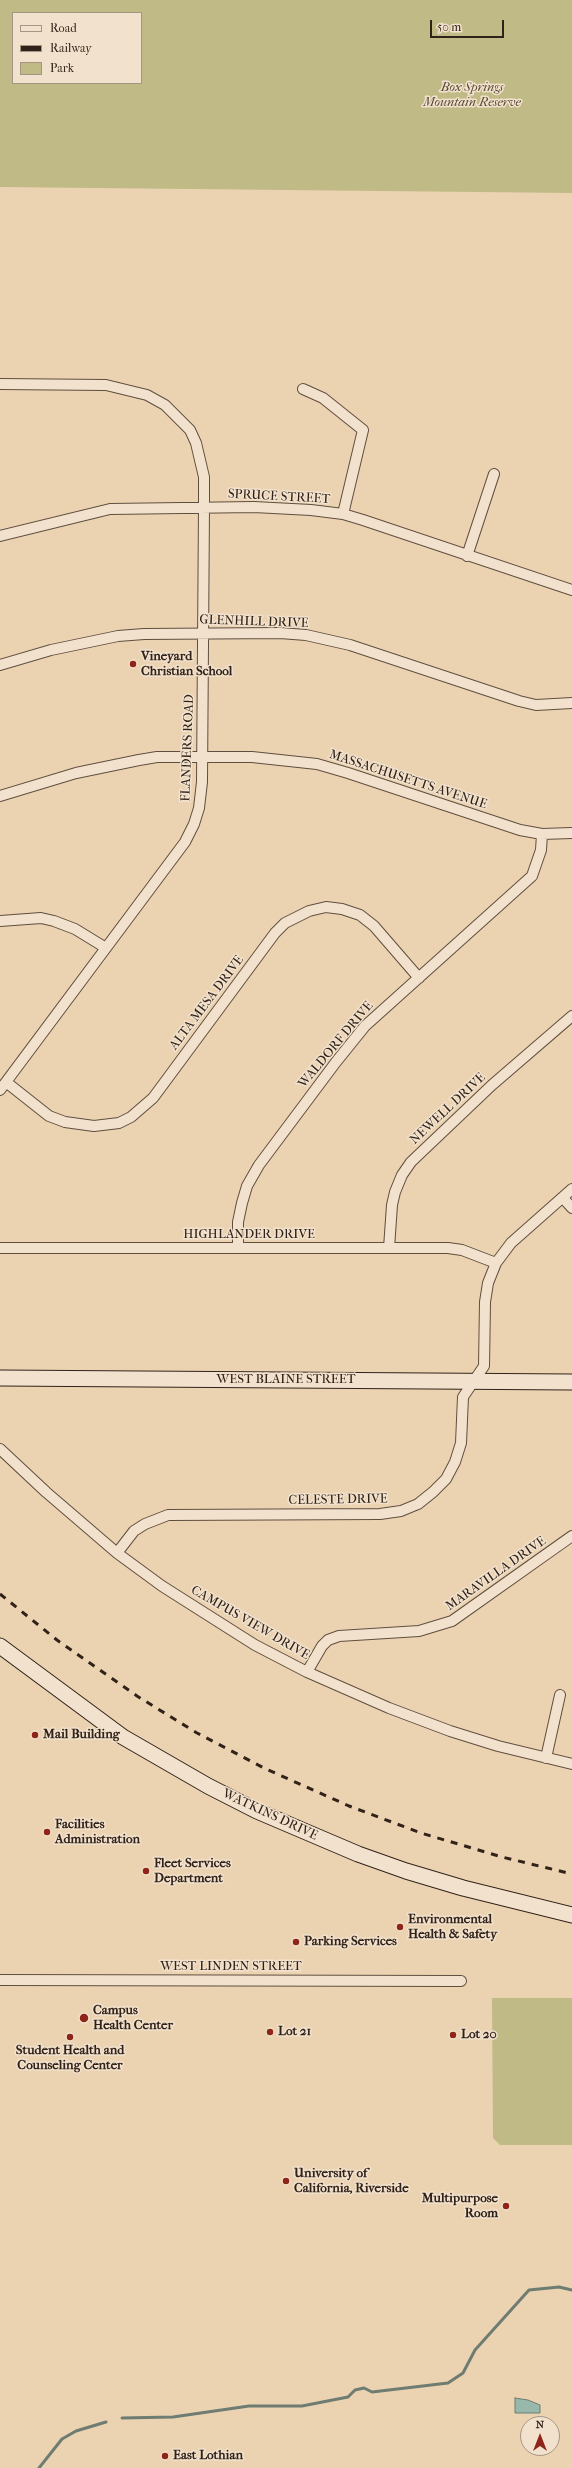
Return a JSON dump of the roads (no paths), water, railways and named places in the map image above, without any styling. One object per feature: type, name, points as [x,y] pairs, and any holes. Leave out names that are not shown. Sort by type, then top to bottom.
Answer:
[{"type":"main road","name":"WEST BLAINE STREET","points":[[0,1378],[572,1382]]},
{"type":"main road","name":"WATKINS DRIVE","points":[[0,1646],[124,1737],[208,1786],[257,1810],[358,1854],[406,1871],[463,1888],[572,1915]]},
{"type":"street","name":"FLANDERS ROAD","points":[[0,384],[106,385],[141,393],[165,405],[186,425],[196,444],[204,476],[203,758],[199,808],[185,842],[3,1086]]},
{"type":"street","points":[[303,389],[324,398],[363,430],[343,514]]},
{"type":"street","points":[[467,556],[494,474]]},
{"type":"street","name":"SPRUCE STREET","points":[[0,536],[110,509],[204,507],[286,508],[343,514],[572,590]]},
{"type":"street","name":"GLENHILL DRIVE","points":[[0,665],[51,650],[118,636],[203,633],[280,633],[328,639],[519,701],[536,705],[572,703]]},
{"type":"street","name":"MASSACHUSETTS AVENUE","points":[[0,796],[76,773],[124,762],[157,757],[252,757],[318,764],[498,824],[542,834],[572,833]]},
{"type":"street","name":"WALDORF DRIVE","points":[[238,1247],[238,1222],[242,1203],[256,1170],[336,1062],[365,1026],[532,876],[541,850],[542,834]]},
{"type":"street","name":"ALTA MESA DRIVE","points":[[3,1086],[49,1116],[65,1122],[94,1126],[119,1123],[131,1117],[152,1098],[275,933],[285,923],[309,911],[326,907],[342,909],[360,915],[374,926],[419,978]]},
{"type":"street","points":[[0,921],[40,918],[54,921],[75,929],[106,948]]},
{"type":"street","name":"NEWELL DRIVE","points":[[389,1248],[393,1199],[398,1184],[410,1162],[492,1085],[572,1016]]},
{"type":"street","name":"CELESTE DRIVE","points":[[118,1553],[134,1531],[145,1524],[168,1515],[380,1514],[401,1511],[418,1504],[446,1479],[461,1443],[463,1397],[484,1366],[485,1302],[488,1283],[496,1263],[511,1243],[572,1189]]},
{"type":"street","points":[[562,1198],[572,1208]]},
{"type":"street","name":"HIGHLANDER DRIVE","points":[[0,1248],[448,1248],[462,1250],[496,1263]]},
{"type":"street","name":"CAMPUS VIEW DRIVE","points":[[0,1449],[46,1492],[118,1553],[206,1615],[255,1645],[307,1672],[389,1708],[450,1731],[572,1764]]},
{"type":"street","name":"MARAVILLA DRIVE","points":[[307,1672],[322,1646],[339,1636],[418,1632],[452,1621],[572,1536]]},
{"type":"street","points":[[546,1758],[560,1695]]},
{"type":"street","name":"WEST LINDEN STREET","points":[[0,1980],[462,1981]]},
{"type":"waterway","points":[[122,2418],[173,2417],[249,2406],[302,2406],[348,2397],[355,2390],[364,2388],[372,2392],[448,2383],[463,2373],[475,2350],[529,2290],[559,2287],[572,2290]]},
{"type":"waterway","points":[[39,2468],[62,2439],[76,2431],[106,2422]]},
{"type":"railway","points":[[0,1594],[57,1640],[137,1696],[197,1733],[266,1769],[349,1806],[421,1833],[502,1857],[572,1874]]},
{"type":"place","name":"Vineyard Christian School","points":[[133,664]]},
{"type":"place","name":"Mail Building","points":[[35,1735]]},
{"type":"place","name":"Facilities Administration","points":[[47,1832]]},
{"type":"place","name":"Fleet Services Department","points":[[146,1871]]},
{"type":"place","name":"Environmental Health & Safety","points":[[400,1927]]},
{"type":"place","name":"Parking Services","points":[[296,1942]]},
{"type":"place","name":"Campus Health Center","points":[[84,2018]]},
{"type":"place","name":"Lot 21","points":[[270,2032]]},
{"type":"place","name":"Lot 20","points":[[453,2035]]},
{"type":"place","name":"Student Health and Counseling Center","points":[[70,2037]]},
{"type":"place","name":"University of California, Riverside","points":[[286,2181]]},
{"type":"place","name":"Multipurpose Room","points":[[506,2206]]},
{"type":"place","name":"East Lothian","points":[[165,2456]]},
{"type":"park label","name":"Box Springs Mountain Reserve","points":[[472,96]]}]
